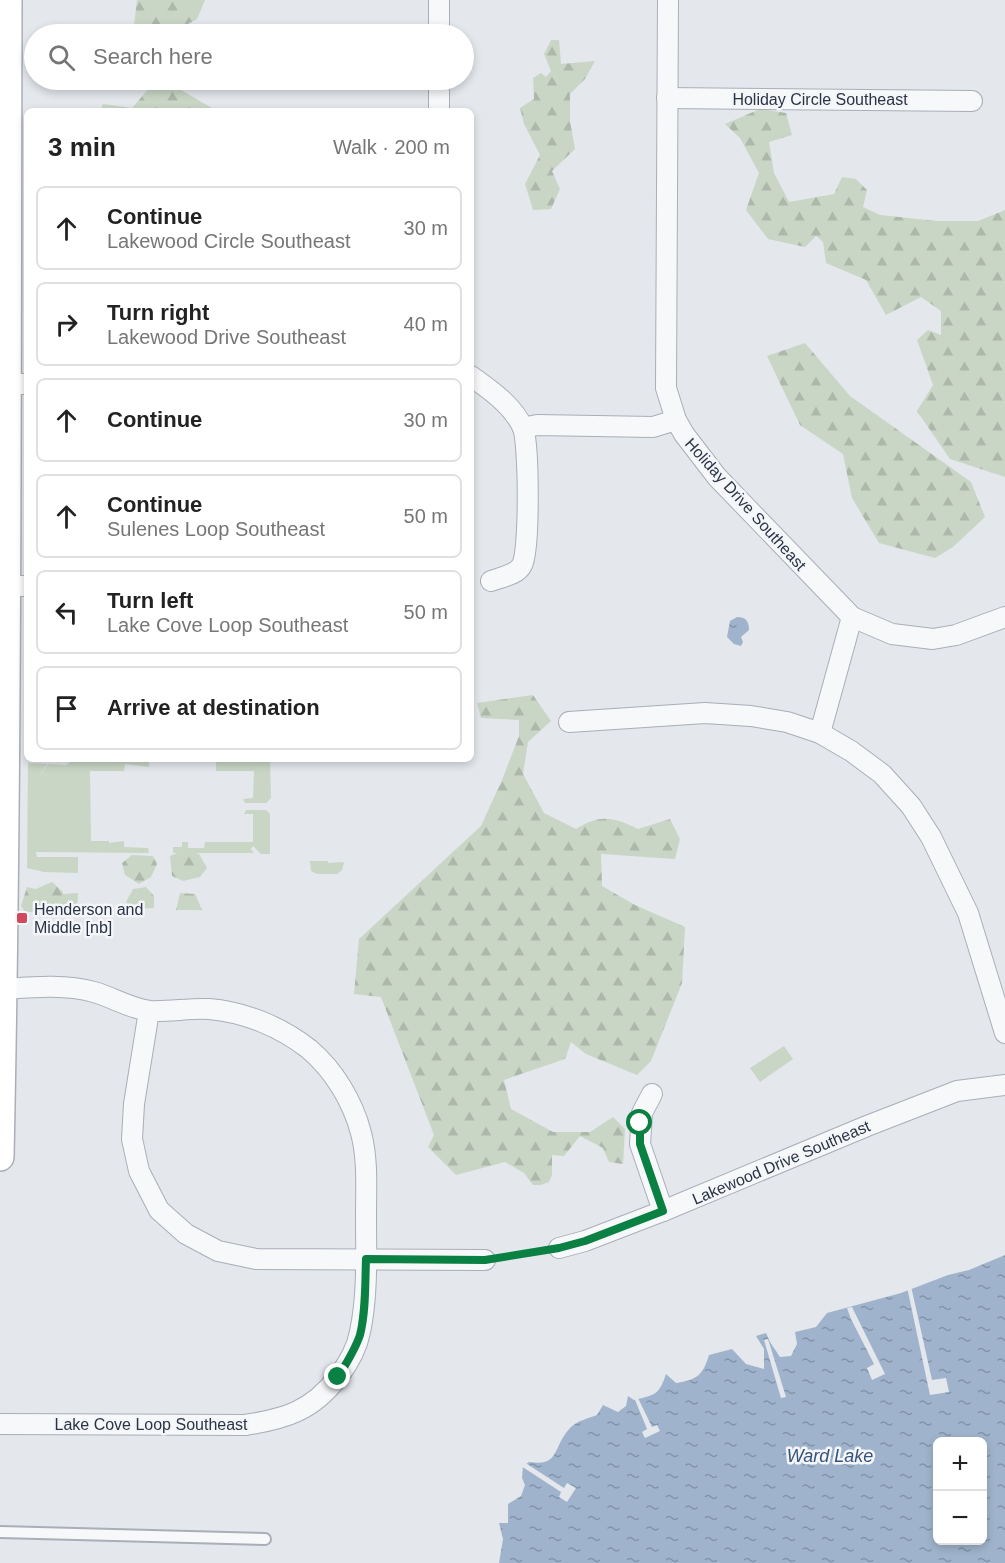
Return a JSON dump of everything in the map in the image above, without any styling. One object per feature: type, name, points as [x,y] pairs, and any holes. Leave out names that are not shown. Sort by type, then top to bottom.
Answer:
[{"type":"main road","points":[[0,1157],[17,586],[3,460],[17,384],[8,0]]},
{"type":"street","points":[[439,0],[439,24]]},
{"type":"street","name":"Holiday Drive Southeast","points":[[668,0],[666,388],[676,420],[717,477],[852,617],[892,634],[933,639],[956,635],[1005,617]]},
{"type":"street","points":[[439,90],[439,108]]},
{"type":"street","name":"Holiday Circle Southeast","points":[[667,98],[972,101]]},
{"type":"street","points":[[474,378],[495,393],[511,409],[523,428],[527,449],[527,546],[524,563],[519,570],[491,581]]},
{"type":"street","points":[[523,428],[537,426],[653,427],[676,420]]},
{"type":"street","points":[[820,733],[852,617]]},
{"type":"street","points":[[569,722],[705,714],[751,716],[787,722],[820,733],[851,751],[882,774],[910,806],[931,837],[968,913],[1005,1032]]},
{"type":"street","name":"Lake Cove Loop Southeast","points":[[0,1424],[245,1425],[277,1420],[302,1410],[338,1377],[352,1356],[360,1334],[365,1296],[366,1259],[366,1160],[361,1133],[353,1109],[341,1086],[309,1049],[282,1031],[251,1017],[210,1009],[149,1011],[94,992],[69,987],[4,989]]},
{"type":"street","points":[[149,1011],[134,1104],[132,1139],[140,1171],[159,1210],[186,1234],[218,1251],[256,1258],[485,1260]]},
{"type":"street","name":"Lakewood Drive Southeast","points":[[559,1248],[585,1241],[663,1211],[957,1091],[1005,1085]]},
{"type":"street","points":[[652,1094],[642,1113],[640,1144],[663,1211]]},
{"type":"lane","points":[[0,1532],[265,1539]]},
{"type":"path","points":[[485,1260],[559,1248]]},
{"type":"green space","points":[[137,0],[205,0],[197,19],[188,24],[134,24]]},
{"type":"green space","points":[[551,40],[559,40],[561,64],[595,61],[585,79],[570,94],[570,121],[575,149],[552,171],[560,189],[551,209],[533,210],[525,184],[540,155],[524,124],[520,108],[534,99],[533,78],[541,73],[546,77],[551,71],[544,54]]},
{"type":"green space","points":[[148,90],[181,90],[212,108],[132,108]]},
{"type":"green space","points":[[103,104],[132,108],[101,108]]},
{"type":"green space","points":[[760,109],[786,113],[792,135],[769,142],[774,173],[789,202],[834,194],[842,177],[856,179],[867,190],[863,207],[880,215],[937,221],[978,221],[1005,210],[1005,477],[950,459],[917,411],[933,385],[917,340],[928,330],[941,335],[941,311],[921,297],[886,315],[866,280],[826,263],[823,242],[816,236],[805,247],[768,239],[746,210],[759,173],[740,138],[725,124]]},
{"type":"green space","points":[[805,343],[850,396],[971,482],[985,517],[953,547],[935,558],[879,543],[852,498],[843,454],[800,425],[767,356]]},
{"type":"green space","points":[[533,695],[551,721],[528,742],[523,774],[544,813],[576,829],[600,819],[622,822],[638,829],[670,819],[680,839],[675,859],[601,854],[602,886],[635,905],[685,927],[682,983],[651,1061],[637,1075],[586,1054],[571,1042],[565,1059],[504,1080],[511,1109],[553,1132],[590,1132],[613,1117],[625,1129],[623,1164],[609,1162],[603,1148],[580,1136],[564,1156],[552,1155],[552,1175],[549,1182],[541,1185],[533,1185],[524,1173],[505,1162],[456,1175],[428,1147],[434,1135],[381,997],[354,994],[359,939],[481,826],[502,780],[519,736],[519,720],[481,718],[477,703]]},
{"type":"green space","points":[[70,762],[149,762],[149,767],[125,764],[124,771],[90,771],[91,841],[109,841],[109,843],[124,841],[124,847],[148,848],[149,853],[36,852],[37,857],[78,857],[78,873],[44,872],[27,868],[28,763],[47,764],[38,778],[48,764],[66,765]]},
{"type":"green space","points":[[216,762],[270,762],[271,798],[266,803],[245,803],[243,799],[253,798],[254,771],[216,771]]},
{"type":"green space","points":[[246,810],[266,810],[270,814],[270,854],[261,854],[253,846],[251,849],[254,853],[173,853],[173,847],[182,847],[182,842],[188,842],[188,848],[204,848],[205,842],[253,842],[253,814],[244,814]]},
{"type":"green space","points":[[185,850],[199,854],[207,868],[200,877],[183,881],[172,876],[170,856]]},
{"type":"green space","points":[[132,855],[153,856],[157,864],[151,877],[139,884],[125,875],[122,863]]},
{"type":"green space","points":[[310,861],[344,862],[342,870],[337,874],[317,874],[311,871]]},
{"type":"green space","points":[[52,882],[63,892],[63,909],[57,912],[25,912],[21,906],[27,887],[36,889]]},
{"type":"green space","points":[[146,887],[154,896],[154,908],[131,909],[126,902],[133,889]]},
{"type":"green space","points":[[78,893],[77,912],[57,912],[63,909],[63,894]]},
{"type":"green space","points":[[180,893],[195,894],[202,910],[176,910]]},
{"type":"green space","points":[[784,1046],[793,1059],[760,1082],[750,1068]]},
{"type":"water","points":[[737,617],[745,619],[749,627],[749,630],[741,637],[743,642],[741,646],[734,644],[727,637],[730,621]]},
{"type":"water","name":"Ward Lake","points":[[1005,1255],[1005,1563],[499,1563],[503,1539],[499,1523],[508,1523],[508,1504],[521,1496],[525,1485],[522,1478],[523,1466],[529,1462],[539,1463],[551,1458],[571,1427],[597,1415],[603,1405],[618,1412],[626,1406],[628,1396],[634,1400],[655,1393],[666,1374],[676,1383],[689,1380],[701,1372],[709,1355],[732,1349],[746,1364],[764,1369],[764,1349],[756,1336],[766,1333],[780,1357],[791,1356],[797,1344],[795,1332],[816,1327],[827,1313],[901,1293],[948,1275],[969,1270]]},
{"type":"pier","points":[[911,1286],[932,1380],[946,1378],[949,1392],[930,1395],[907,1287]]},
{"type":"pier","points":[[852,1307],[885,1374],[872,1380],[867,1368],[874,1364],[851,1319],[847,1308]]},
{"type":"pier","points":[[768,1339],[786,1397],[781,1398],[764,1340]]},
{"type":"pier","points":[[633,1395],[637,1396],[652,1427],[657,1425],[660,1431],[645,1438],[642,1432],[647,1429]]},
{"type":"pier","points":[[524,1462],[564,1488],[567,1483],[576,1488],[567,1502],[559,1497],[561,1492],[521,1466]]},
{"type":"place","name":"Henderson and Middle [nb]","points":[[22,918]]},
{"type":"route","points":[[338,1377],[352,1356],[360,1334],[365,1296],[366,1259],[485,1260],[559,1248],[585,1241],[663,1211],[640,1144],[640,1123]]}]
